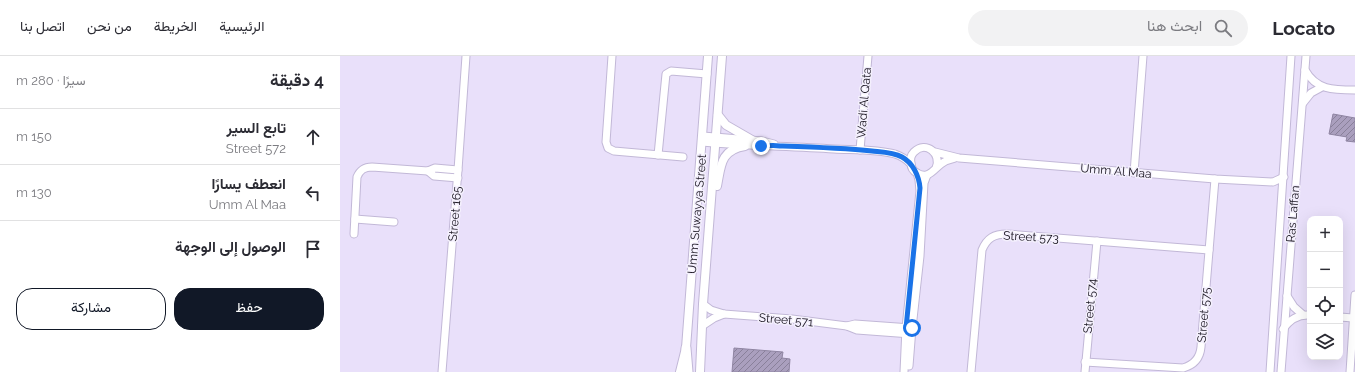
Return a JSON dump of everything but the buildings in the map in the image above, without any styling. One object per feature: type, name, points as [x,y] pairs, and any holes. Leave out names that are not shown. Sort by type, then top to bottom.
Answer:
[{"type":"main road","points":[[686,348],[688,372]]},
{"type":"street","name":"Street 165","points":[[442,372],[458,178],[466,56]]},
{"type":"street","points":[[612,56],[606,142],[607,146],[614,151],[683,157]]},
{"type":"street","name":"Umm Suwayya Street","points":[[680,372],[686,348],[703,139],[708,56]]},
{"type":"street","name":"Umm Suwayya Street","points":[[700,372],[703,304],[722,56]]},
{"type":"street","name":"Wadi Al Qata","points":[[860,150],[868,56]]},
{"type":"street","points":[[1134,173],[1143,56]]},
{"type":"street","name":"Ras Laffan","points":[[1270,372],[1291,56]]},
{"type":"street","name":"Ras Laffan","points":[[1280,372],[1306,56]]},
{"type":"street","points":[[658,155],[665,75],[670,71],[686,71],[691,69],[707,71]]},
{"type":"street","points":[[1305,69],[1313,81],[1322,87],[1355,90]]},
{"type":"street","points":[[1302,104],[1311,93],[1322,87]]},
{"type":"street","points":[[718,115],[726,125],[748,143]]},
{"type":"street","points":[[703,139],[748,143],[766,142],[777,146],[860,150],[894,154],[903,158],[917,173],[922,175],[931,174],[936,168],[938,160],[935,152],[924,147],[894,154]]},
{"type":"street","points":[[711,202],[723,159],[730,151],[748,143]]},
{"type":"street","points":[[910,164],[912,154],[915,150]]},
{"type":"street","name":"Umm Al Maa","points":[[935,152],[959,158],[1134,173],[1273,182]]},
{"type":"street","name":"Umm Al Maa","points":[[936,168],[947,161],[959,158]]},
{"type":"street","points":[[354,234],[357,177],[358,173],[364,168],[372,167],[428,171],[434,168],[458,170]]},
{"type":"street","points":[[428,171],[434,176],[458,178]]},
{"type":"street","points":[[908,372],[909,331],[920,191],[917,173]]},
{"type":"street","points":[[904,372],[920,256],[924,183],[927,175]]},
{"type":"street","points":[[1282,194],[1273,182],[1284,176]]},
{"type":"street","name":"Street 575","points":[[1085,362],[1182,368],[1192,364],[1199,357],[1216,179]]},
{"type":"street","points":[[355,219],[394,222]]},
{"type":"street","name":"Street 573","points":[[971,372],[982,250],[988,239],[994,236],[1007,234],[1209,250]]},
{"type":"street","name":"Street 574","points":[[1084,372],[1097,241]]},
{"type":"street","points":[[1286,295],[1294,307],[1302,314],[1307,315]]},
{"type":"street","points":[[1350,372],[1355,295]]},
{"type":"street","name":"Street 571","points":[[703,304],[711,310],[724,314],[792,319],[847,326],[855,324],[909,331]]},
{"type":"street","points":[[702,326],[714,318],[724,314]]},
{"type":"street","points":[[1283,329],[1291,320],[1302,314]]},
{"type":"street","points":[[1343,317],[1353,318]]},
{"type":"route","points":[[761,146],[860,150],[899,155],[907,160],[917,173],[920,188],[906,328],[912,328]]}]
